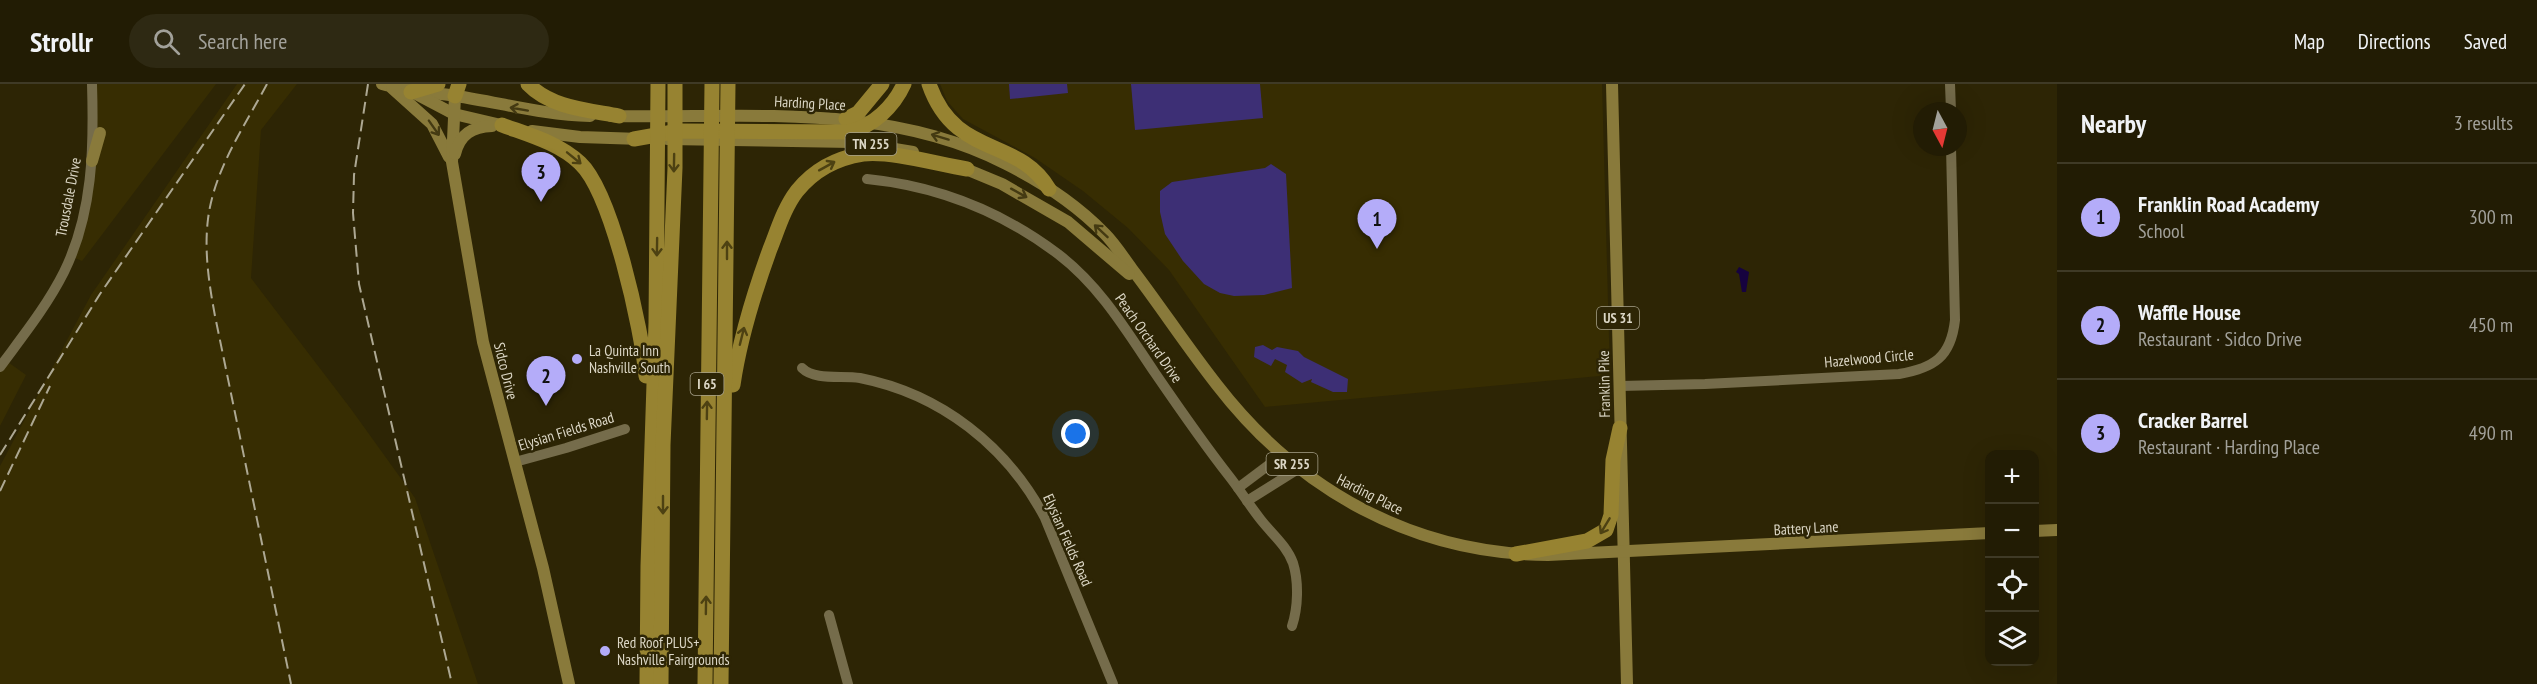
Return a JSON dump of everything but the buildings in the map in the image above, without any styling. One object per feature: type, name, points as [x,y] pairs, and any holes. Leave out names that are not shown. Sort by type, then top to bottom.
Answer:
[{"type":"highway","points":[[409,96],[438,84]]},
{"type":"highway","points":[[528,84],[539,94],[551,100],[619,116]]},
{"type":"highway","points":[[646,684],[656,323],[658,84]]},
{"type":"highway","points":[[661,684],[663,445],[675,168],[675,84]]},
{"type":"highway","name":"I 65","points":[[705,684],[712,84]]},
{"type":"highway","points":[[721,684],[729,84]]},
{"type":"highway","points":[[846,119],[864,108],[882,84]]},
{"type":"highway","points":[[626,139],[679,131],[772,136],[848,132],[862,129],[872,122],[894,102],[904,84]]},
{"type":"highway","points":[[929,84],[940,108],[955,127],[969,137],[1034,170],[1049,189]]},
{"type":"highway","points":[[502,125],[566,152],[585,168],[599,189],[631,295],[641,337],[652,441]]},
{"type":"highway","points":[[723,456],[736,364],[747,318],[781,221],[797,191],[824,167],[846,158],[865,154],[886,155],[967,170]]},
{"type":"highway","points":[[1516,554],[1587,541],[1605,530],[1611,515],[1613,460],[1620,428]]},
{"type":"main road","name":"Franklin Pike","points":[[1612,84],[1627,684]]},
{"type":"main road","name":"Harding Place","points":[[386,85],[454,114],[502,125],[564,136],[626,139]]},
{"type":"main road","name":"Harding Place","points":[[409,96],[457,90],[543,113],[846,119],[922,132],[964,145],[1003,162],[1049,189],[1106,235],[1216,385],[1260,436],[1298,469],[1353,505],[1391,524],[1457,544],[1516,554],[1624,553]]},
{"type":"main road","name":"Sidco Drive","points":[[457,90],[452,165],[483,342],[552,608],[569,684]]},
{"type":"main road","name":"TN 255","points":[[409,96],[432,124],[452,165]]},
{"type":"main road","points":[[452,165],[458,145],[465,134],[477,128],[502,125]]},
{"type":"main road","points":[[92,161],[100,133]]},
{"type":"main road","name":"Harding Place","points":[[772,136],[881,145],[931,157],[1002,184],[1068,222],[1150,293]]},
{"type":"main road","points":[[2039,531],[2057,530]]},
{"type":"main road","name":"Battery Lane","points":[[1624,553],[1985,533]]},
{"type":"street","points":[[84,84],[93,117]]},
{"type":"street","name":"Trousdale Drive","points":[[2,361],[64,272],[80,229],[92,161],[92,84]]},
{"type":"street","points":[[100,84],[100,133]]},
{"type":"street","points":[[1950,84],[1950,102]]},
{"type":"street","name":"Hazelwood Circle","points":[[1620,386],[1899,374],[1924,368],[1939,360],[1952,336],[1955,320],[1951,156]]},
{"type":"street","name":"Peach Orchard Drive","points":[[867,180],[938,192],[965,200],[1022,230],[1082,274],[1106,302],[1173,400],[1247,501],[1286,549],[1293,564],[1296,611],[1292,626]]},
{"type":"street","name":"Elysian Fields Road","points":[[802,368],[812,374],[878,382],[915,395],[957,418],[980,435],[1005,459],[1034,497],[1045,518],[1113,684]]},
{"type":"street","name":"Elysian Fields Road","points":[[515,462],[625,429]]},
{"type":"street","points":[[1238,488],[1282,455]]},
{"type":"street","points":[[1247,501],[1298,469]]},
{"type":"street","points":[[829,615],[848,684]]},
{"type":"shaded area","points":[[92,84],[216,84],[82,261],[70,256],[85,205]]},
{"type":"shaded area","points":[[237,84],[297,84],[261,130],[251,278],[351,409],[415,498],[478,684],[0,684],[0,466],[91,295]]},
{"type":"shaded area","points":[[940,84],[1602,84],[1610,375],[1265,407],[1169,270],[1128,228],[1083,191],[1035,158],[963,119],[947,101]]},
{"type":"shaded area","points":[[1009,84],[1067,84],[1068,93],[1010,99]]},
{"type":"shaded area","points":[[1131,84],[1260,84],[1263,118],[1135,130]]},
{"type":"shaded area","points":[[1271,164],[1286,174],[1292,288],[1264,295],[1234,296],[1220,293],[1204,284],[1183,261],[1165,234],[1160,212],[1160,191],[1172,182],[1265,168]]},
{"type":"shaded area","points":[[1739,267],[1749,272],[1746,292],[1742,292],[1739,274],[1736,272]]},
{"type":"shaded area","points":[[1263,345],[1272,350],[1277,347],[1298,351],[1304,357],[1348,379],[1347,392],[1333,392],[1311,382],[1312,379],[1302,383],[1285,372],[1287,365],[1275,359],[1271,366],[1254,357],[1255,347]]},
{"type":"shaded area","points":[[5,360],[26,375],[0,426],[0,367]]},
{"type":"railway","points":[[0,455],[100,294],[245,84]]},
{"type":"railway","points":[[267,84],[231,149],[217,183],[208,219],[207,255],[215,316],[291,684]]},
{"type":"railway","points":[[368,84],[354,175],[353,213],[359,284],[452,684]]},
{"type":"railway","points":[[0,491],[50,386]]},
{"type":"place","name":"Cracker Barrel","points":[[541,202]]},
{"type":"place","name":"Franklin Road Academy","points":[[1377,249]]},
{"type":"place","name":"La Quinta Inn Nashville South","points":[[577,359]]},
{"type":"place","name":"Waffle House","points":[[546,406]]},
{"type":"place","name":"Red Roof PLUS+ Nashville Fairgrounds","points":[[605,651]]}]
